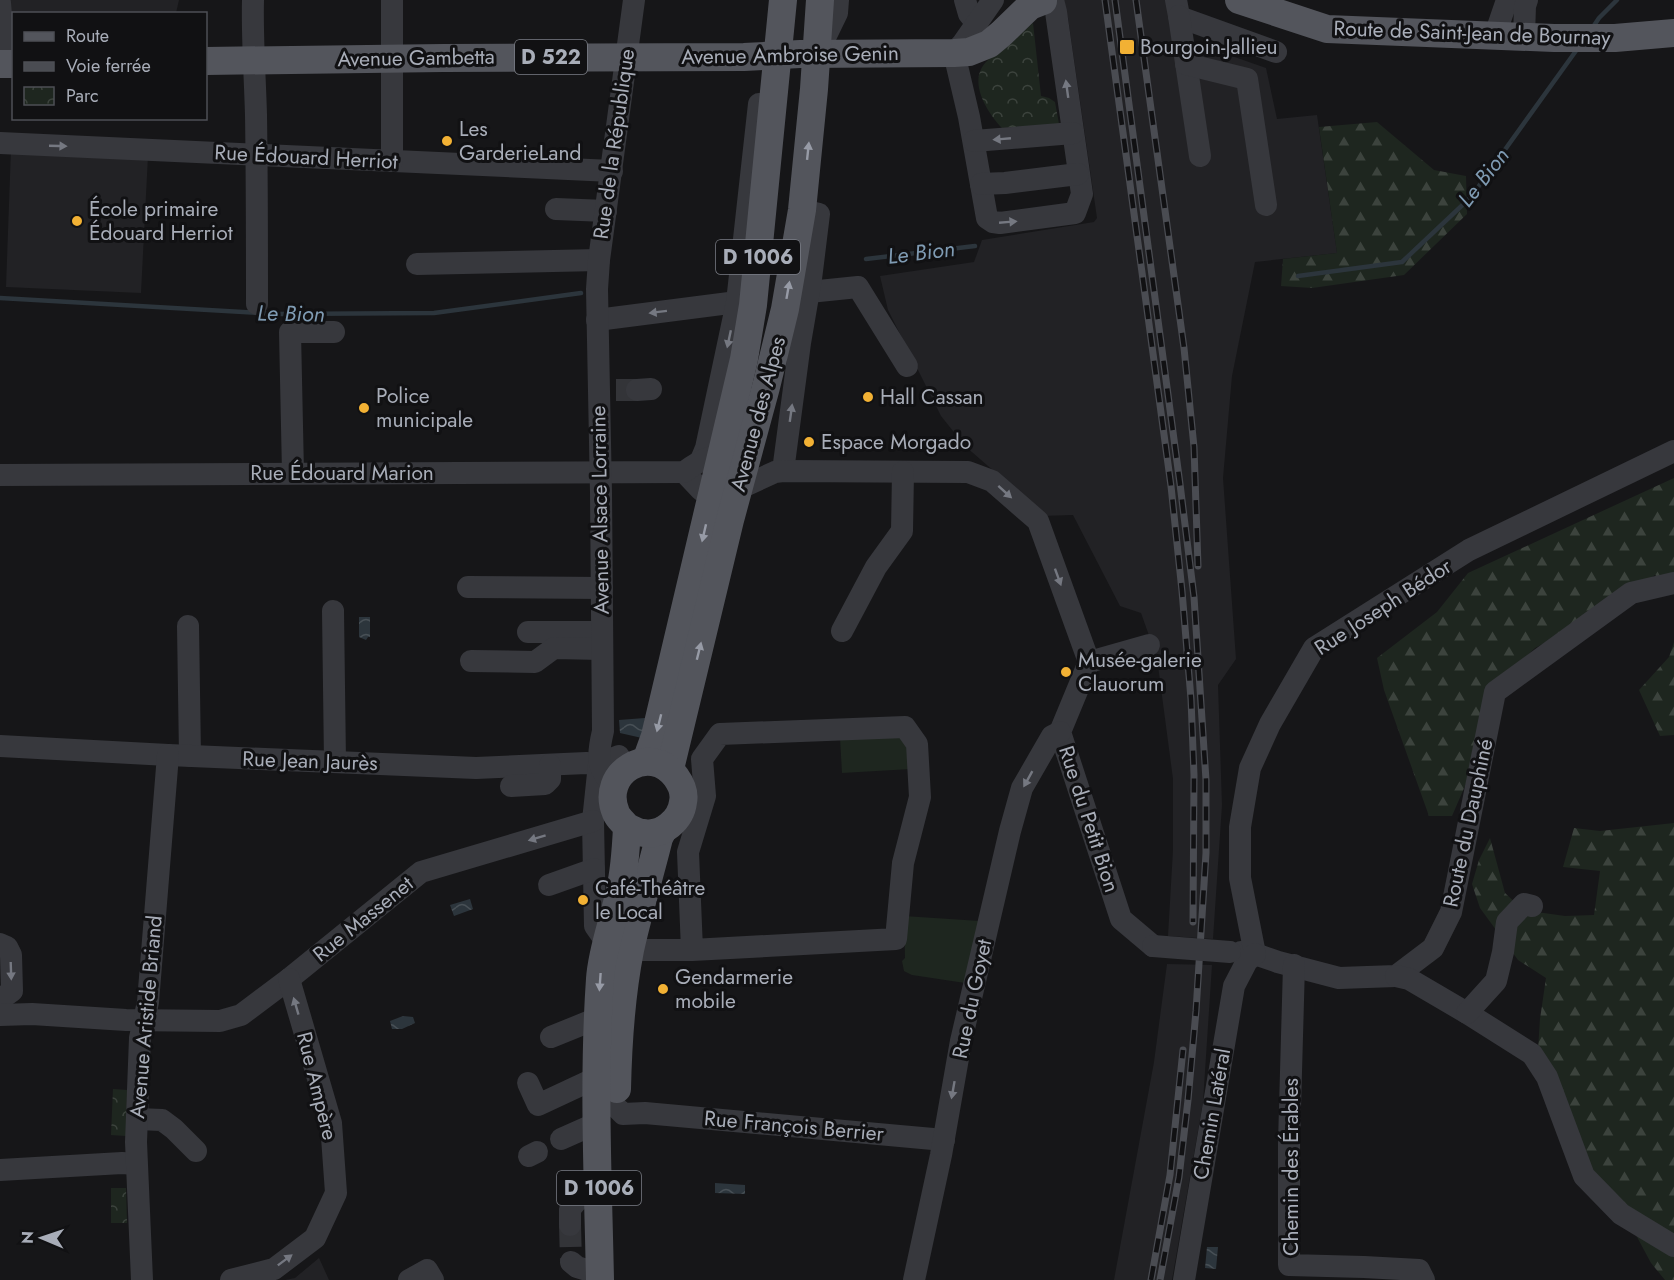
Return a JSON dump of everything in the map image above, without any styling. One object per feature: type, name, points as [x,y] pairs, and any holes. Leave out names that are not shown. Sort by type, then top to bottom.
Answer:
[{"type":"main road","name":"Avenue des Alpes","points":[[627,827],[616,815],[612,800],[630,767],[726,491],[713,462],[744,359],[753,305],[783,0]]},
{"type":"main road","points":[[800,0],[801,24],[817,54]]},
{"type":"main road","name":"Avenue des Alpes","points":[[713,462],[766,387],[785,309],[802,210],[820,0]]},
{"type":"main road","name":"Route de Saint-Jean de Bournay","points":[[1239,0],[1328,29],[1596,39],[1674,33]]},
{"type":"main road","name":"D 522","points":[[954,53],[969,52],[989,44],[1030,6],[1048,1]]},
{"type":"main road","name":"Avenue Ambroise Genin","points":[[627,57],[954,53]]},
{"type":"main road","name":"Avenue Gambetta","points":[[207,61],[627,57]]},
{"type":"main road","points":[[627,827],[644,834],[663,830],[676,819],[683,802],[682,784],[630,767]]},
{"type":"main road","name":"D 1006","points":[[618,946],[627,827]]},
{"type":"main road","name":"D 1006","points":[[605,1278],[612,1206],[607,1117],[606,1024],[600,976],[618,946],[663,830]]},
{"type":"main road","name":"D 1006","points":[[605,1278],[598,1176],[607,1117],[597,1077],[606,1024]]},
{"type":"street","points":[[253,0],[258,304]]},
{"type":"street","points":[[392,0],[392,161]]},
{"type":"street","name":"Rue de la République","points":[[597,289],[634,0]]},
{"type":"street","points":[[817,54],[837,13],[838,0]]},
{"type":"street","points":[[965,0],[969,14],[985,12]]},
{"type":"street","points":[[1495,35],[1507,0]]},
{"type":"street","points":[[1524,36],[1527,0]]},
{"type":"street","points":[[985,12],[954,53],[974,141],[987,218],[1000,223],[1075,213],[1082,194],[1056,12],[1048,1]]},
{"type":"street","points":[[0,3],[6,64]]},
{"type":"street","points":[[1177,8],[1276,52]]},
{"type":"street","points":[[1177,8],[1200,156]]},
{"type":"street","name":"Avenue des Alpes","points":[[713,462],[705,448],[737,302],[760,94],[778,55]]},
{"type":"street","points":[[1186,64],[1246,80],[1266,205]]},
{"type":"street","points":[[974,141],[1073,133]]},
{"type":"street","name":"Rue Édouard Herriot","points":[[0,143],[612,171]]},
{"type":"street","points":[[981,184],[1078,174]]},
{"type":"street","points":[[556,208],[606,211]]},
{"type":"street","points":[[779,472],[809,292],[819,214],[802,210]]},
{"type":"street","points":[[417,264],[599,260]]},
{"type":"street","points":[[809,292],[858,287],[907,366]]},
{"type":"street","name":"Avenue Alsace Lorraine","points":[[597,289],[597,320],[625,390],[600,473],[603,731],[599,745],[630,767],[593,821],[595,926],[618,946]]},
{"type":"street","points":[[597,320],[737,302]]},
{"type":"street","points":[[293,473],[290,332],[334,332]]},
{"type":"street","name":"Rue Joseph Bédor","points":[[1255,954],[1240,878],[1240,827],[1250,768],[1270,724],[1314,648],[1469,550],[1674,451]]},
{"type":"street","name":"Rue Édouard Marion","points":[[0,475],[600,473],[756,460],[779,472]]},
{"type":"street","points":[[713,462],[701,490],[726,491]]},
{"type":"street","name":"Rue Édouard Marion","points":[[726,491],[779,472],[968,471],[992,481],[1038,522],[1089,663]]},
{"type":"street","points":[[842,631],[876,567],[902,531],[903,472]]},
{"type":"street","name":"Route du Dauphiné","points":[[1396,976],[1433,948],[1451,912],[1495,692],[1631,593],[1674,583]]},
{"type":"street","points":[[468,587],[602,588]]},
{"type":"street","points":[[333,611],[335,762]]},
{"type":"street","name":"Avenue Aristide Briand","points":[[142,1280],[136,1164],[140,1038],[148,1002],[179,756],[188,626]]},
{"type":"street","points":[[528,632],[602,640]]},
{"type":"street","points":[[471,662],[535,662],[554,648],[602,640]]},
{"type":"street","points":[[1089,663],[1149,645]]},
{"type":"street","name":"Rue du Petit Bion","points":[[1089,663],[1060,732],[1121,919],[1153,946],[1255,954]]},
{"type":"street","points":[[618,946],[642,950],[692,950],[896,939],[903,863],[920,797],[917,744],[905,727],[720,734],[702,759],[705,796],[688,852],[692,950]]},
{"type":"street","name":"Rue du Goyet","points":[[914,1280],[944,1140],[962,1041],[1010,831],[1022,789],[1052,736],[1060,732]]},
{"type":"street","name":"Rue Jean Jaurès","points":[[0,746],[476,768],[550,765],[630,767]]},
{"type":"street","points":[[511,786],[545,784],[550,779],[550,765]]},
{"type":"street","name":"Rue Massenet","points":[[0,1015],[32,1014],[143,1020],[220,1021],[241,1015],[421,872],[593,821]]},
{"type":"street","points":[[549,885],[594,869]]},
{"type":"street","points":[[1467,1013],[1496,981],[1507,922],[1524,904],[1532,906]]},
{"type":"street","points":[[0,944],[7,947],[10,955],[12,991],[0,997]]},
{"type":"street","points":[[1255,954],[1339,978],[1396,976],[1409,979],[1532,1054],[1547,1077],[1584,1176],[1621,1214],[1674,1246]]},
{"type":"street","name":"Chemin Latéral","points":[[1184,1280],[1234,986],[1247,961],[1255,954]]},
{"type":"street","name":"Chemin des Érables","points":[[1294,965],[1289,1143],[1289,1265],[1419,1270],[1424,1280]]},
{"type":"street","name":"Rue Ampère","points":[[231,1280],[274,1269],[315,1238],[336,1193],[331,1123],[289,979]]},
{"type":"street","points":[[551,1037],[588,1022],[606,1024],[628,1033],[629,1099],[645,1113]]},
{"type":"street","points":[[561,1140],[607,1117],[606,1024]]},
{"type":"street","points":[[528,1083],[538,1105],[597,1077]]},
{"type":"street","name":"Rue François Berrier","points":[[607,1117],[645,1113],[944,1140]]},
{"type":"street","points":[[137,1119],[162,1120],[196,1151]]},
{"type":"street","points":[[0,1170],[136,1164]]},
{"type":"street","points":[[570,1225],[570,1209],[598,1176]]},
{"type":"street","points":[[571,1262],[577,1267],[605,1278]]},
{"type":"street","points":[[409,1280],[427,1270],[433,1280]]},
{"type":"shaded area","points":[[10,0],[179,0],[176,12],[12,12],[12,24]]},
{"type":"shaded area","points":[[1060,0],[1181,0],[1189,41],[1266,68],[1277,119],[1317,115],[1337,253],[1255,262],[1232,376],[1223,478],[1236,659],[1218,685],[1222,805],[1213,939],[1168,936],[1173,850],[1173,779],[1157,658],[1141,613],[1120,606],[1073,515],[1041,516],[965,446],[941,416],[888,310],[880,276],[974,262],[982,240],[1094,222],[1097,218],[1068,18]]},
{"type":"shaded area","name":"École primaire Édouard Herriot","points":[[11,149],[148,156],[141,293],[6,287]]},
{"type":"shaded area","points":[[1167,964],[1212,965],[1203,1102],[1172,1280],[1114,1280],[1154,1062]]},
{"type":"shaded area","points":[[319,1258],[329,1280],[285,1280],[295,1278]]},
{"type":"green space","points":[[1033,23],[1041,96],[1055,102],[1059,124],[1002,128],[982,97],[979,88],[981,70],[986,62]]},
{"type":"green space","points":[[1377,122],[1434,170],[1466,176],[1467,214],[1404,275],[1312,288],[1281,286],[1283,259],[1337,253],[1319,127]]},
{"type":"green space","points":[[1674,478],[1674,589],[1655,575],[1595,616],[1535,648],[1484,698],[1471,772],[1452,816],[1429,816],[1384,690],[1377,658],[1437,612],[1468,573]]},
{"type":"green space","points":[[1674,642],[1674,735],[1660,736],[1639,690],[1669,657]]},
{"type":"green space","points":[[910,735],[911,769],[842,773],[840,738]]},
{"type":"green space","points":[[1674,823],[1674,1280],[1665,1280],[1651,1263],[1614,1194],[1585,1161],[1538,1050],[1546,978],[1518,960],[1480,908],[1472,884],[1479,860],[1490,838],[1505,893],[1523,910],[1565,916],[1594,915],[1600,871],[1563,867],[1574,828],[1600,831]]},
{"type":"green space","points":[[904,916],[980,921],[965,983],[912,975],[904,971],[902,961],[905,958]]},
{"type":"green space","points":[[113,1089],[127,1090],[126,1136],[111,1135]]},
{"type":"green space","points":[[111,1188],[126,1188],[127,1223],[111,1223]]},
{"type":"water","points":[[359,617],[370,617],[370,637],[366,640],[359,637]]},
{"type":"water","points":[[645,718],[642,738],[620,733],[619,720]]},
{"type":"water","points":[[470,899],[473,909],[454,916],[450,905]]},
{"type":"water","points":[[403,1016],[413,1017],[415,1023],[402,1029],[392,1029],[390,1021]]},
{"type":"water","points":[[715,1183],[745,1185],[745,1194],[715,1193]]},
{"type":"water","points":[[1207,1247],[1218,1247],[1216,1269],[1205,1268]]},
{"type":"waterway","name":"Le Bion","points":[[1593,27],[1617,0]]},
{"type":"waterway","name":"Le Bion","points":[[1298,276],[1402,262],[1471,197],[1578,48]]},
{"type":"waterway","name":"Le Bion","points":[[866,259],[975,246]]},
{"type":"waterway","name":"Le Bion","points":[[0,298],[277,314],[434,313],[581,293]]},
{"type":"tunnel","points":[[616,390],[637,390]]},
{"type":"tunnel","points":[[570,1225],[571,1262]]},
{"type":"railway","points":[[1105,0],[1171,486],[1182,591],[1191,699],[1194,775],[1193,922]]},
{"type":"railway","points":[[1115,0],[1194,597],[1206,780],[1206,853],[1188,1100],[1179,1177],[1160,1280]]},
{"type":"railway","points":[[1136,0],[1184,348],[1194,447],[1198,566]]},
{"type":"railway","points":[[1151,1280],[1170,1175],[1183,1050]]},
{"type":"place","name":"Bourgoin-Jallieu","points":[[1127,47]]},
{"type":"place","name":"Les GarderieLand","points":[[447,141]]},
{"type":"place","name":"École primaire Édouard Herriot","points":[[77,221]]},
{"type":"place","name":"Hall Cassan","points":[[868,397]]},
{"type":"place","name":"Police municipale","points":[[364,408]]},
{"type":"place","name":"Espace Morgado","points":[[809,442]]},
{"type":"place","name":"Musée-galerie Clauorum","points":[[1066,672]]},
{"type":"place","name":"Café-Théâtre le Local","points":[[583,900]]},
{"type":"place","name":"Gendarmerie mobile","points":[[663,989]]}]
